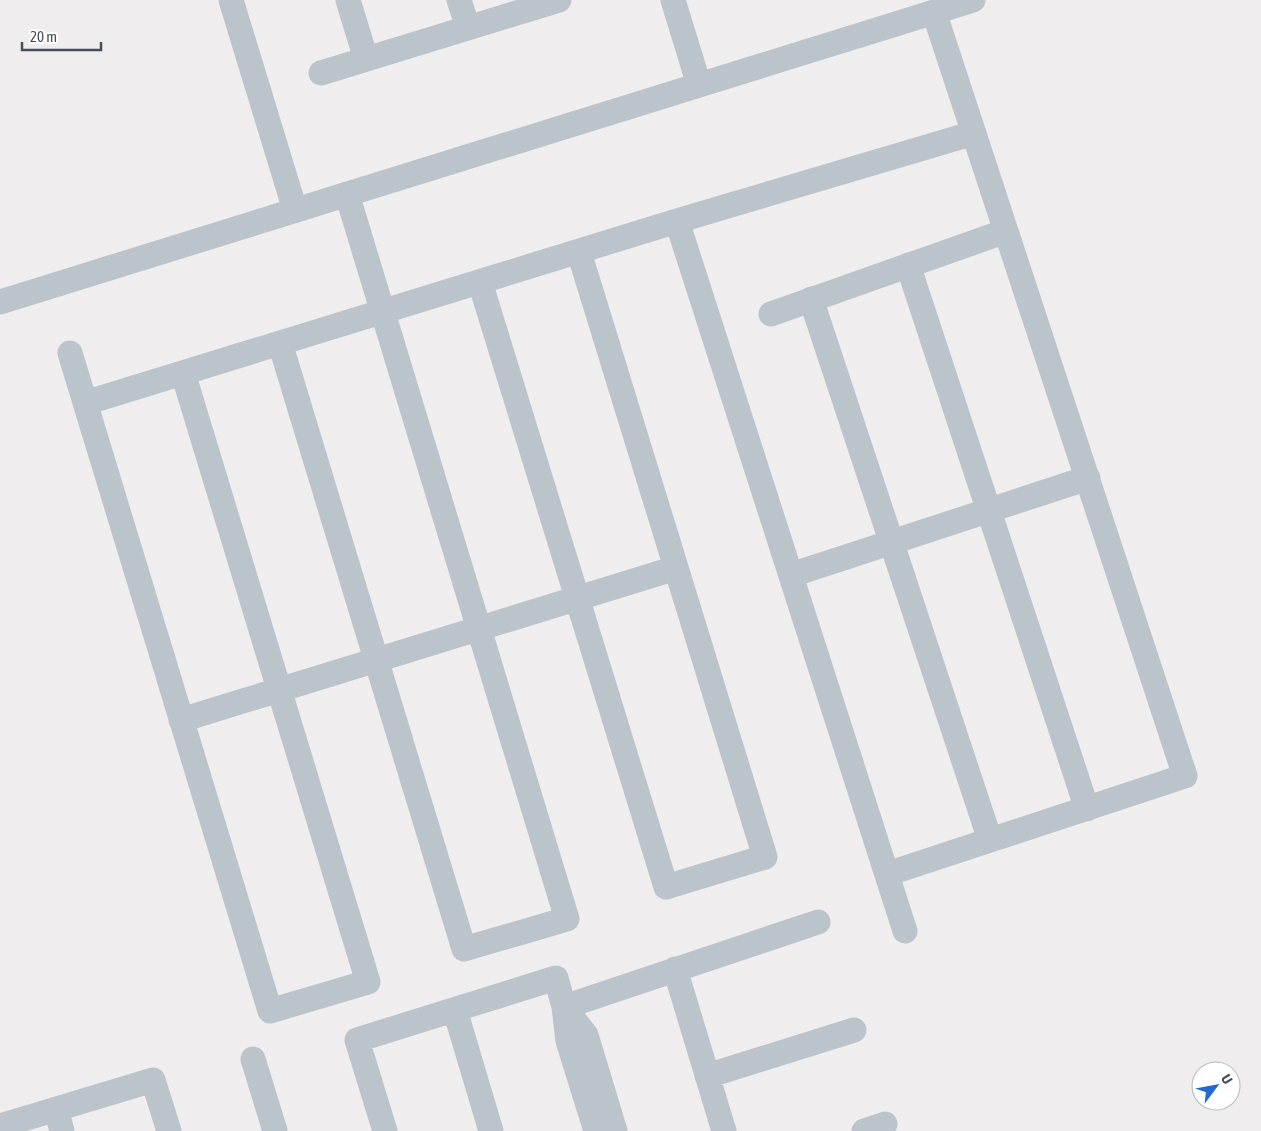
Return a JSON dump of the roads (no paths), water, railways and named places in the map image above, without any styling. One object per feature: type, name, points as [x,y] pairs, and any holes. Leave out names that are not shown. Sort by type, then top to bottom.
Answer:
[{"type":"street","points":[[232,0],[295,210]]},
{"type":"street","points":[[348,0],[366,59]]},
{"type":"street","points":[[459,0],[468,28]]},
{"type":"street","points":[[320,73],[559,0]]},
{"type":"street","points":[[673,0],[699,85]]},
{"type":"street","points":[[0,302],[973,0]]},
{"type":"street","points":[[887,874],[1185,776],[934,12]]},
{"type":"street","points":[[85,403],[974,132]]},
{"type":"street","points":[[280,343],[464,949],[567,919],[347,194]]},
{"type":"street","points":[[677,221],[905,931]]},
{"type":"street","points":[[771,314],[1006,231]]},
{"type":"street","points":[[480,282],[666,887],[720,871],[765,857],[579,252]]},
{"type":"street","points":[[908,265],[1087,809]]},
{"type":"street","points":[[811,299],[990,840]]},
{"type":"street","points":[[70,353],[270,1012],[368,982],[183,373]]},
{"type":"street","points":[[791,575],[1088,478]]},
{"type":"street","points":[[181,720],[676,568]]},
{"type":"street","points":[[564,1007],[818,922]]},
{"type":"street","points":[[675,969],[724,1131]]},
{"type":"street","points":[[385,1131],[357,1040],[556,978],[564,1007],[568,1041],[596,1131]]},
{"type":"street","points":[[564,1007],[586,1035],[615,1131]]},
{"type":"street","points":[[455,1010],[491,1131]]},
{"type":"street","points":[[707,1076],[854,1030]]},
{"type":"street","points":[[253,1059],[275,1131]]},
{"type":"street","points":[[0,1126],[59,1120],[154,1080],[169,1131]]}]
